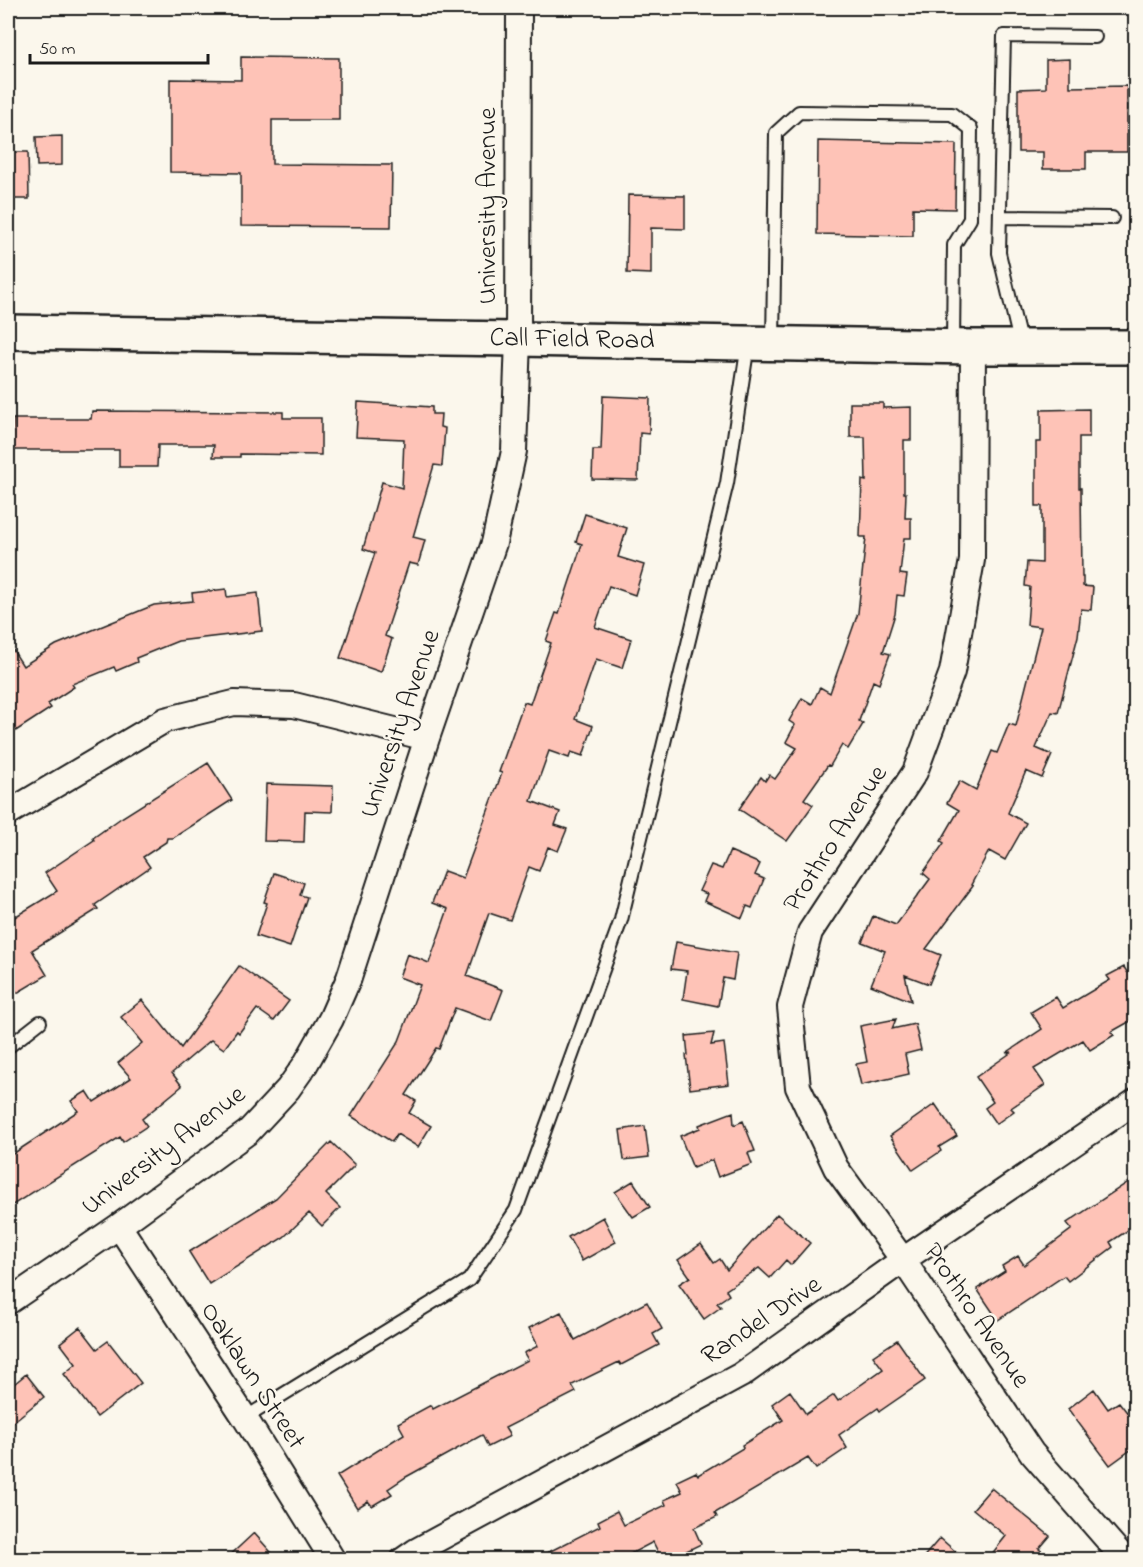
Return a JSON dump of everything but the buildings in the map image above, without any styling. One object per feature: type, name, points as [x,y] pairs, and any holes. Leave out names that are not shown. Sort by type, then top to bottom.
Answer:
[{"type":"main road","name":"Call Field Road","points":[[8,332],[963,347],[1136,347]]},
{"type":"street","name":"University Avenue","points":[[8,1302],[248,1132],[288,1089],[305,1065],[331,1019],[350,978],[427,738],[494,543],[514,451],[518,339],[519,8]]},
{"type":"street","name":"Prothro Avenue","points":[[963,347],[972,560],[952,672],[915,772],[810,932],[789,1007],[798,1087],[836,1168],[903,1260],[1032,1454],[1124,1552]]},
{"type":"street","points":[[8,813],[165,720],[234,703],[294,705],[427,738]]},
{"type":"street","name":"Randel Drive","points":[[403,1560],[741,1375],[903,1260],[1136,1101]]},
{"type":"street","name":"Oaklawn Street","points":[[118,1226],[245,1418],[333,1560]]},
{"type":"lane","points":[[1021,347],[999,253],[1004,36],[1095,37]]},
{"type":"lane","points":[[245,1418],[469,1280],[516,1210],[621,920],[761,343],[776,133],[799,112],[952,114],[971,129],[970,219],[954,245],[963,347]]},
{"type":"lane","points":[[1000,218],[1112,218]]},
{"type":"lane","points":[[8,1047],[40,1022]]}]
